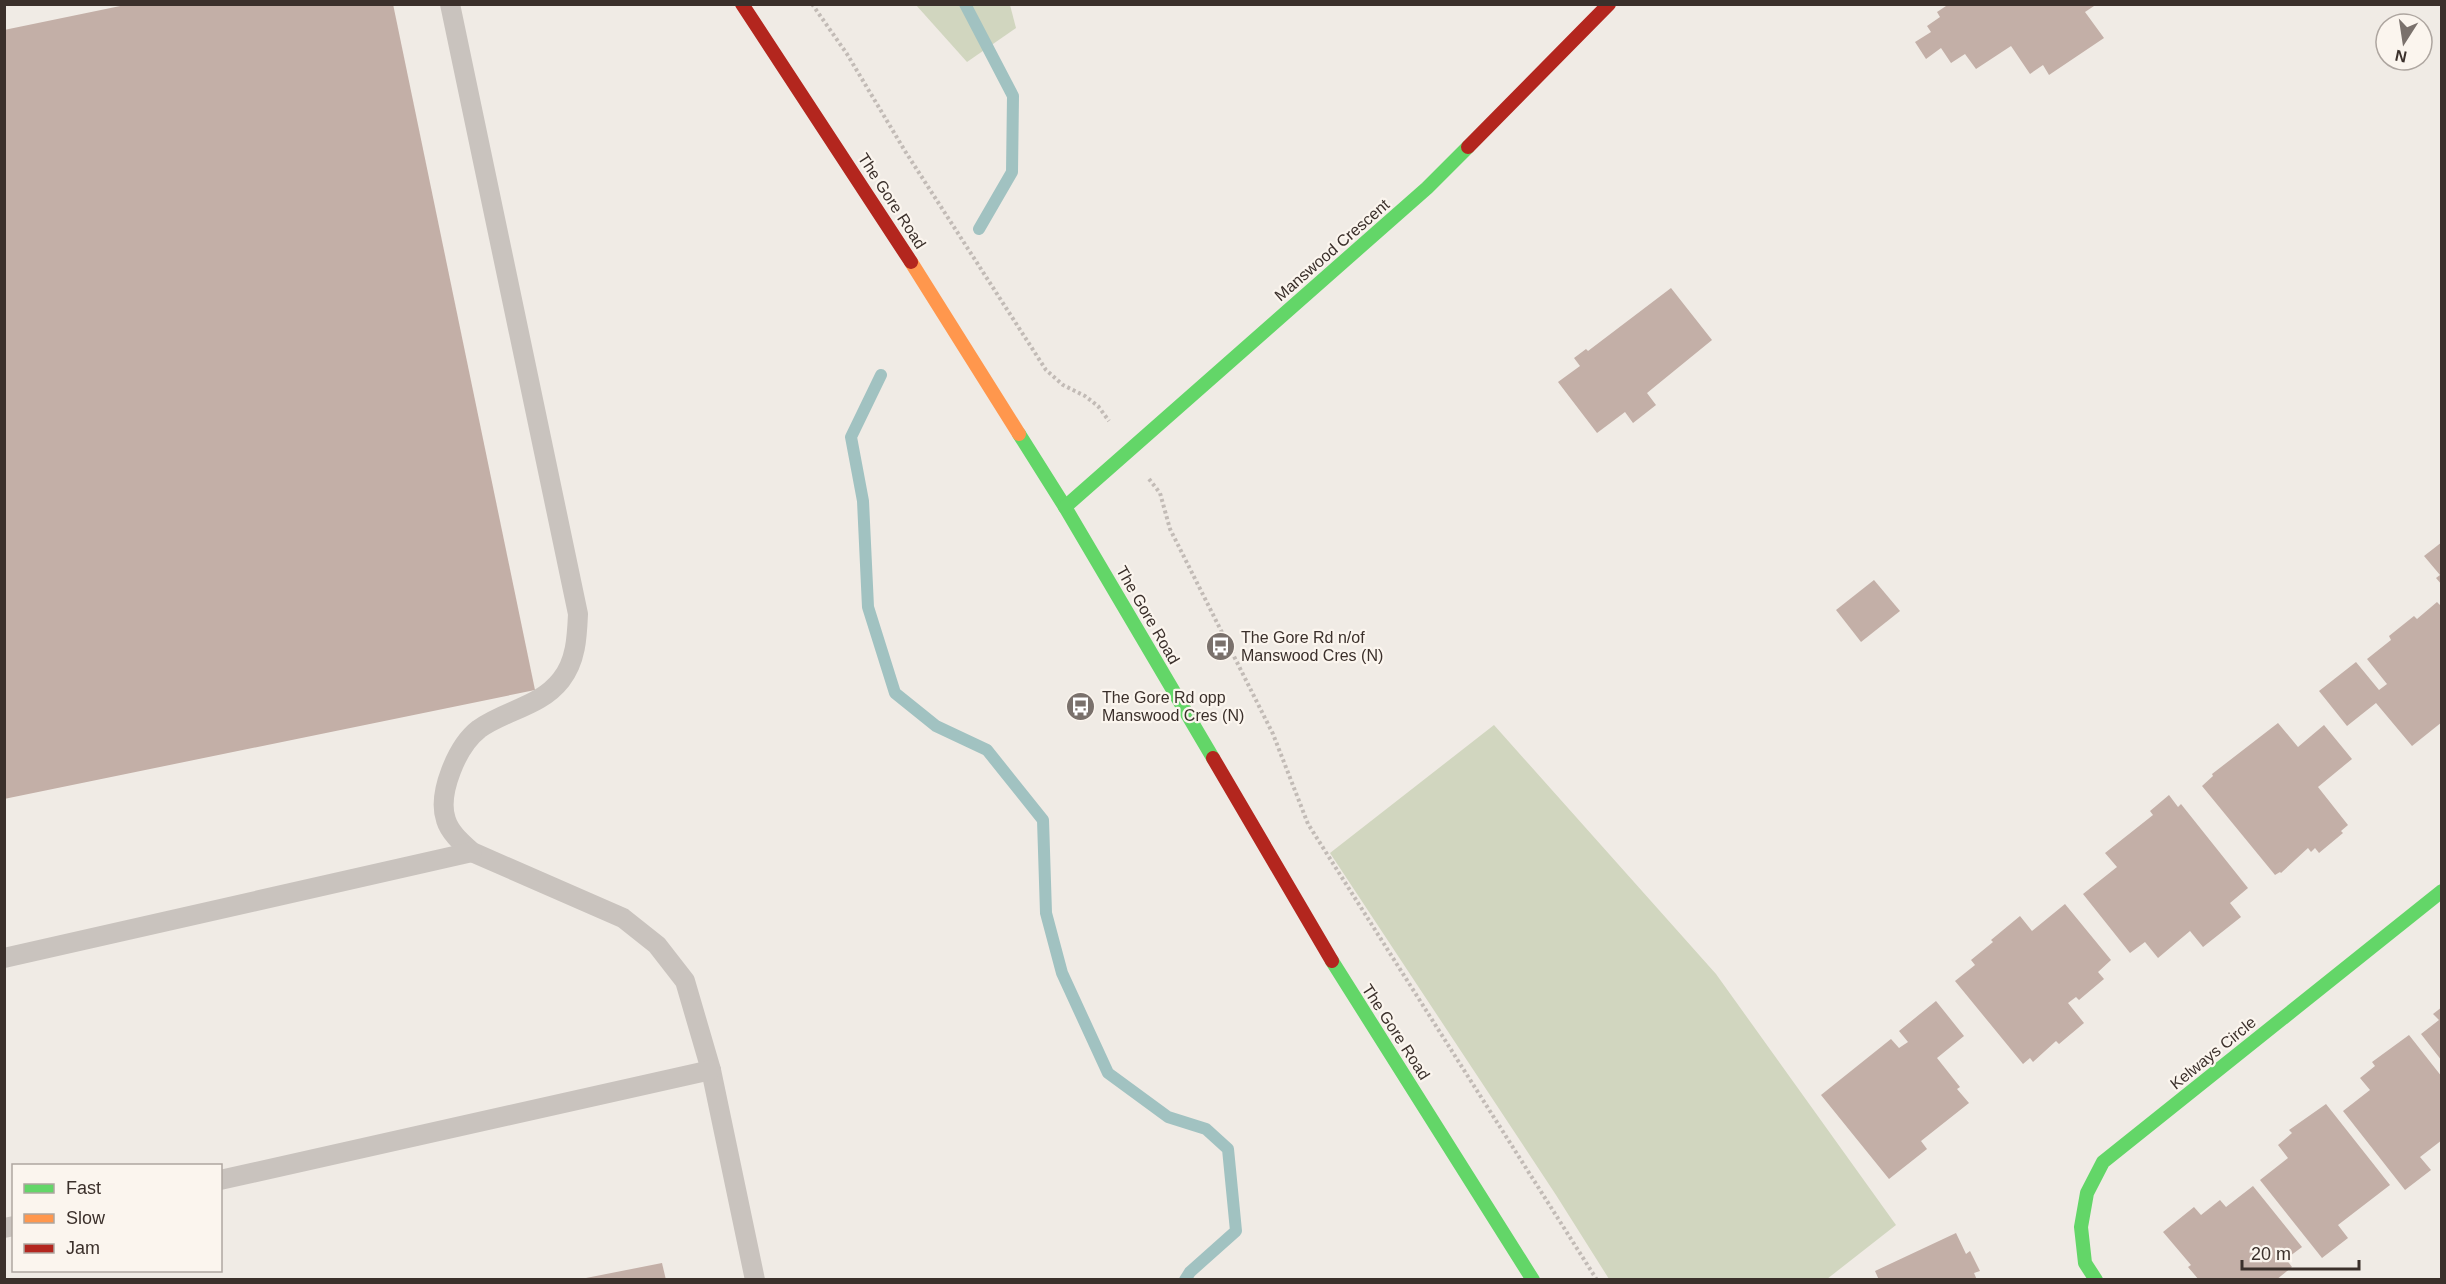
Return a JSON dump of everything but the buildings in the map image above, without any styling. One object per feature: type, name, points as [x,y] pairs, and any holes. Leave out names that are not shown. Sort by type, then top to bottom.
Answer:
[{"type":"main road","name":"The Gore Road","points":[[742,4],[878,209],[1065,507],[1342,978],[1533,1280]]},
{"type":"main road","name":"Manswood Crescent","points":[[1065,507],[1427,188],[1609,4]]},
{"type":"main road","name":"Kelways Circle","points":[[2096,1280],[2085,1263],[2081,1227],[2087,1193],[2103,1162],[2442,891]]},
{"type":"lane","points":[[450,4],[578,614],[577,640],[571,662],[562,680],[545,696],[478,730],[459,752],[447,782],[442,807],[446,822],[455,836],[472,852],[623,918],[657,945],[684,981],[711,1070],[755,1280]]},
{"type":"lane","points":[[4,958],[472,852]]},
{"type":"lane","points":[[222,1180],[711,1070]]},
{"type":"path","points":[[812,4],[847,54],[923,179],[1046,370],[1063,385],[1085,396],[1098,406]]},
{"type":"path","points":[[1160,493],[1170,529],[1273,734],[1308,824],[1597,1280]]},
{"type":"green space","points":[[916,5],[1010,5],[1016,28],[967,62]]},
{"type":"green space","points":[[1494,725],[1716,974],[1896,1225],[1827,1279],[1609,1279],[1330,853]]},
{"type":"waterway","points":[[965,4],[1013,96],[1012,172],[979,229]]},
{"type":"waterway","points":[[881,375],[851,437],[863,501],[868,607],[895,693],[936,726],[987,750],[1043,820],[1046,913],[1062,973],[1108,1073],[1168,1117],[1206,1129],[1228,1149],[1236,1231],[1190,1272],[1185,1280]]},
{"type":"traffic: fast","points":[[1065,507],[1427,188],[1468,147]]},
{"type":"traffic: fast","points":[[1019,434],[1065,507],[1213,758]]},
{"type":"traffic: fast","points":[[2096,1280],[2085,1263],[2081,1227],[2087,1193],[2103,1162],[2442,891]]},
{"type":"traffic: fast","points":[[1332,961],[1533,1280]]},
{"type":"traffic: slow","points":[[911,262],[1019,434]]},
{"type":"traffic: jam","points":[[742,4],[911,262]]},
{"type":"traffic: jam","points":[[1468,147],[1609,4]]},
{"type":"traffic: jam","points":[[1213,758],[1332,961]]},
{"type":"place","name":"The Gore Rd n/of Manswood Cres (N)","points":[[1220,646]]},
{"type":"place","name":"The Gore Rd opp Manswood Cres (N)","points":[[1081,706]]}]
